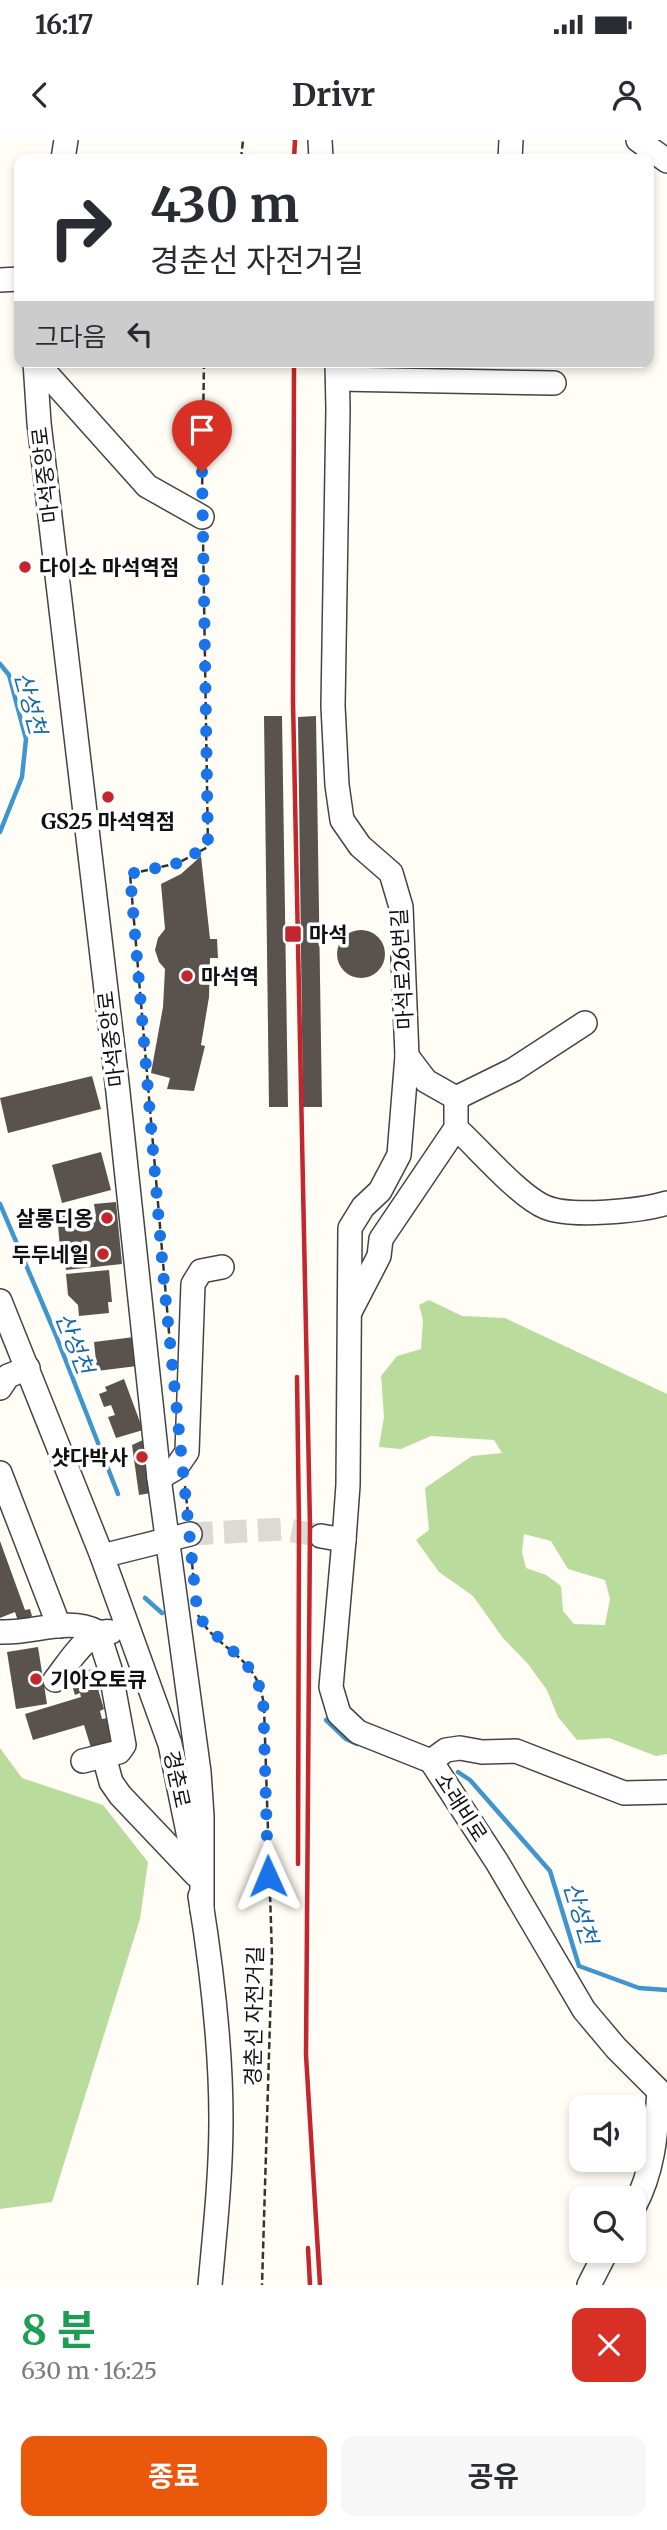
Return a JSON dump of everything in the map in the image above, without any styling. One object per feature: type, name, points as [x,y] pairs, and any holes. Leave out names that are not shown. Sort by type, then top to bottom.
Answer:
[{"type":"street","name":"마석중앙로","points":[[36,368],[39,423],[117,1083],[159,1478],[179,1536],[202,1816],[202,1909]]},
{"type":"street","points":[[41,368],[147,486],[202,517]]},
{"type":"street","points":[[337,371],[554,383]]},
{"type":"street","name":"마석로26번길","points":[[337,371],[333,706],[337,785],[342,820],[360,846],[391,873],[401,907],[407,1056],[399,1155],[380,1191],[363,1207],[350,1228],[348,1485],[344,1540]]},
{"type":"street","points":[[456,1098],[513,1070],[585,1023]]},
{"type":"street","points":[[407,1056],[426,1081],[456,1098]]},
{"type":"street","points":[[351,1310],[379,1256],[381,1240],[456,1128],[456,1098]]},
{"type":"street","points":[[456,1128],[526,1194],[543,1206],[560,1211],[645,1210],[667,1203]]},
{"type":"street","points":[[159,1478],[182,1461],[187,1452],[193,1284],[201,1271],[222,1267]]},
{"type":"street","name":"경춘로","points":[[0,1301],[9,1377],[102,1556],[170,1744],[202,1909],[212,1982],[220,2087],[218,2188],[210,2285]]},
{"type":"street","points":[[0,1473],[59,1626]]},
{"type":"street","points":[[102,1556],[179,1536]]},
{"type":"street","points":[[321,1536],[344,1540]]},
{"type":"street","name":"소래비로","points":[[344,1540],[331,1687],[338,1714],[358,1732],[431,1761],[497,1862],[584,2010],[616,2048],[663,2095]]},
{"type":"street","points":[[0,1632],[18,1633],[85,1625],[132,1637]]},
{"type":"street","points":[[55,1680],[102,1631]]},
{"type":"street","points":[[102,1631],[124,1740],[122,1751],[94,1758],[120,1795],[196,1875]]},
{"type":"street","points":[[170,1744],[192,1714]]},
{"type":"street","points":[[431,1761],[446,1750],[460,1748],[482,1752],[516,1751],[624,1793],[667,1792]]},
{"type":"street","points":[[644,2186],[655,2147],[663,2095]]},
{"type":"street","points":[[589,2285],[600,2263]]},
{"type":"path","points":[[171,1351],[130,874],[178,863],[208,846],[202,517],[204,368]]},
{"type":"path","points":[[182,1461],[179,1536],[194,1585]]},
{"type":"path","name":"경춘선 자전거길","points":[[197,1610],[204,1624],[254,1674],[263,1693],[272,1955],[262,2285]]},
{"type":"green space","points":[[429,1300],[462,1316],[505,1318],[667,1394],[667,1754],[656,1756],[609,1738],[577,1740],[558,1717],[547,1690],[528,1664],[503,1638],[473,1596],[439,1572],[416,1540],[429,1530],[425,1488],[472,1456],[502,1453],[494,1440],[431,1436],[401,1449],[379,1447],[384,1417],[381,1376],[397,1356],[421,1349],[423,1320],[419,1305]],"holes":[[[524,1534],[551,1541],[568,1569],[605,1580],[610,1599],[605,1625],[574,1624],[563,1611],[561,1586],[546,1575],[526,1568],[522,1552]]]},
{"type":"green space","points":[[0,1748],[22,1778],[103,1805],[148,1862],[140,1919],[52,2202],[0,2209]]},
{"type":"building","points":[[264,716],[282,716],[288,1107],[269,1107]]},
{"type":"building","points":[[316,716],[322,1107],[303,1107],[298,717]]},
{"type":"building","name":"마석역","points":[[201,856],[210,939],[217,939],[218,958],[210,958],[209,997],[201,1045],[205,1046],[194,1091],[167,1089],[170,1078],[151,1073],[163,1007],[165,969],[155,950],[158,938],[165,929],[161,884],[181,874]]},
{"type":"building","points":[[361,930],[370,931],[378,937],[384,945],[384,963],[378,971],[370,977],[361,978],[352,977],[344,971],[338,963],[337,954],[338,945],[344,937],[352,931]]},
{"type":"building","points":[[92,1076],[101,1109],[8,1133],[0,1098]]},
{"type":"building","points":[[101,1152],[111,1190],[62,1203],[52,1165]]},
{"type":"building","points":[[116,1202],[122,1264],[66,1270],[65,1261],[61,1261],[57,1213],[80,1211],[81,1217],[96,1216],[94,1204]]},
{"type":"building","points":[[109,1270],[112,1302],[108,1302],[109,1313],[79,1316],[78,1305],[68,1295],[66,1274]]},
{"type":"building","points":[[134,1337],[137,1366],[97,1371],[94,1342]]},
{"type":"building","points":[[124,1379],[143,1430],[116,1438],[108,1417],[115,1415],[111,1405],[104,1407],[99,1394],[107,1391],[105,1387]]},
{"type":"building","points":[[145,1439],[151,1493],[139,1495],[132,1445]]},
{"type":"building","points":[[0,1541],[25,1610],[30,1609],[32,1616],[19,1624],[15,1612],[0,1618]]},
{"type":"building","points":[[38,1647],[47,1704],[16,1709],[7,1652]]},
{"type":"building","points":[[92,1669],[104,1709],[100,1711],[102,1719],[107,1718],[114,1741],[91,1748],[84,1725],[33,1740],[25,1714],[81,1697],[80,1693],[75,1695],[69,1676]]},
{"type":"waterway","name":"산성천","points":[[0,664],[9,675],[26,739],[22,777],[0,832]]},
{"type":"waterway","name":"산성천","points":[[0,1204],[55,1333],[118,1494]]},
{"type":"waterway","name":"산성천","points":[[145,1598],[162,1613]]},
{"type":"waterway","name":"산성천","points":[[326,1720],[346,1739],[357,1744]]},
{"type":"waterway","name":"산성천","points":[[458,1772],[470,1780],[550,1871],[579,1966],[639,1988],[667,1990]]},
{"type":"tunnel","points":[[190,1534],[283,1529],[321,1536]]},
{"type":"railway","points":[[294,154],[295,140]]},
{"type":"railway","points":[[294,368],[293,701],[310,1525],[306,2055],[320,2285]]},
{"type":"railway","points":[[297,1377],[298,1864]]},
{"type":"railway","points":[[308,2248],[310,2285]]},
{"type":"place","name":"다이소 마석역점","points":[[25,567]]},
{"type":"place","name":"GS25 마석역점","points":[[108,797]]},
{"type":"place","name":"마석","points":[[293,934]]},
{"type":"place","name":"마석역","points":[[187,976]]},
{"type":"place","name":"살롱디옹","points":[[107,1218]]},
{"type":"place","name":"두두네일","points":[[103,1254]]},
{"type":"place","name":"샷다박사","points":[[142,1457]]},
{"type":"place","name":"기아오토큐","points":[[36,1679]]},
{"type":"route","points":[[202,472],[208,846],[178,863],[130,874],[164,1283],[197,1614],[204,1624],[246,1663],[263,1693],[268,1876]]}]
